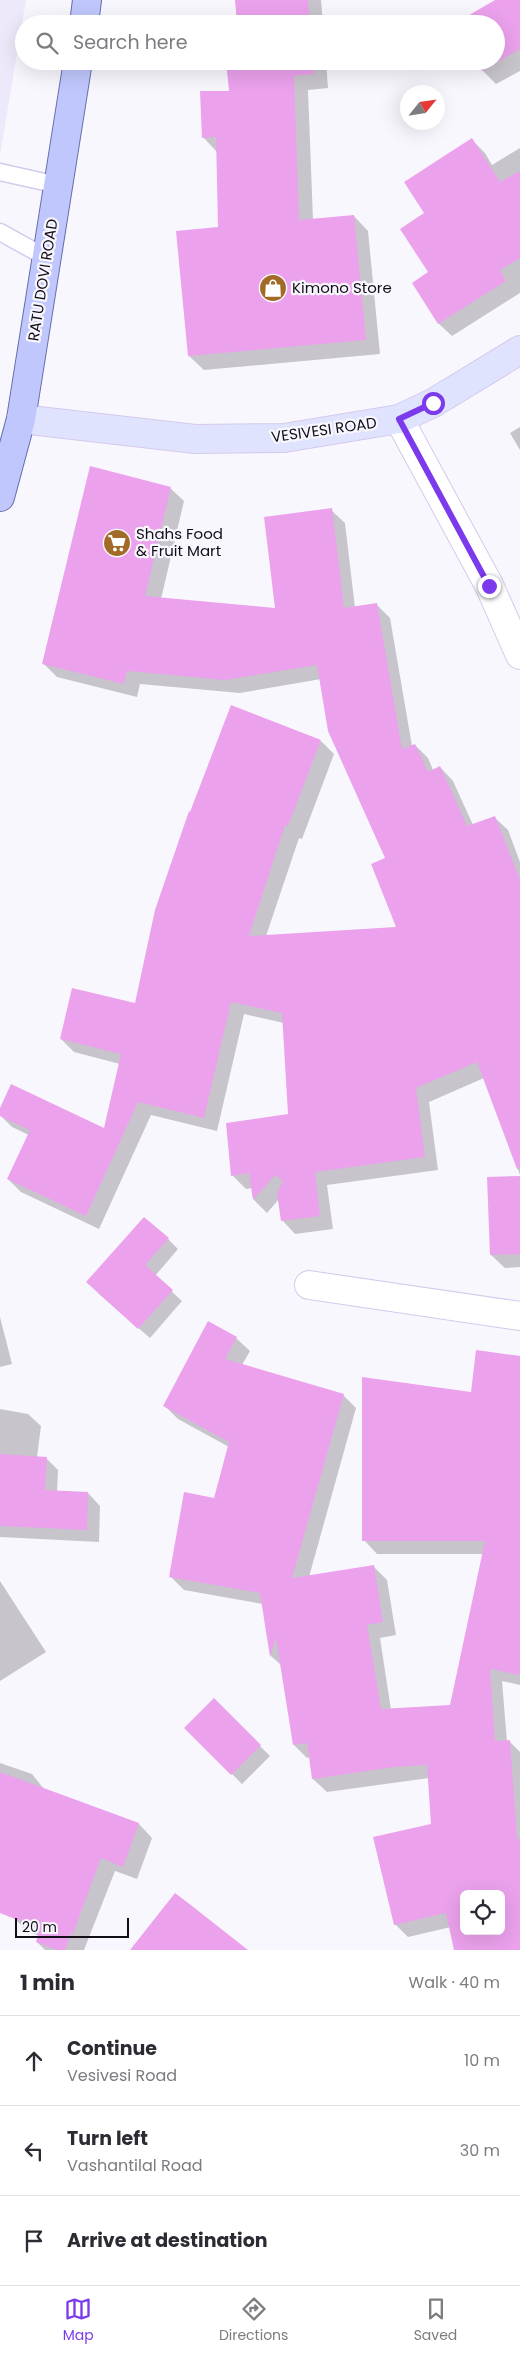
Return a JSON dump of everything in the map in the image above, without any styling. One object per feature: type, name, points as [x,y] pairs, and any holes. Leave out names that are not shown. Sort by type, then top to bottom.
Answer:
[{"type":"main road","points":[[85,15],[87,0]]},
{"type":"main road","name":"RATU DOVI ROAD","points":[[0,497],[21,419],[77,70]]},
{"type":"street","name":"VESIVESI ROAD","points":[[21,419],[195,438],[284,438],[399,419],[433,403],[520,350]]},
{"type":"street","points":[[399,419],[489,586],[520,655]]},
{"type":"street","points":[[309,1285],[520,1316]]},
{"type":"lane","points":[[0,172],[58,185]]},
{"type":"lane","points":[[0,232],[47,258]]},
{"type":"shaded area","points":[[0,0],[26,0],[23,15],[15,15],[15,66],[0,155]]},
{"type":"building","points":[[235,0],[308,0],[309,15],[236,15]]},
{"type":"building","points":[[495,0],[520,0],[520,49],[505,58],[505,15],[469,15]]},
{"type":"building","points":[[227,70],[314,70],[314,74],[294,76],[299,220],[354,215],[366,340],[188,356],[176,231],[218,227],[216,137],[202,138],[200,91],[229,91]]},
{"type":"building","points":[[472,138],[500,182],[520,171],[520,258],[500,270],[506,281],[438,324],[412,283],[428,272],[400,229],[424,213],[404,182]]},
{"type":"building","points":[[90,466],[171,487],[145,596],[275,608],[264,517],[332,508],[344,608],[377,603],[402,749],[415,744],[428,772],[440,766],[467,826],[495,816],[520,880],[520,1168],[517,1169],[477,1062],[416,1088],[425,1157],[315,1172],[320,1216],[281,1221],[277,1193],[283,1181],[275,1175],[253,1200],[249,1173],[231,1176],[226,1123],[288,1114],[282,1013],[231,1002],[204,1118],[138,1102],[86,1216],[7,1179],[30,1130],[0,1116],[0,1108],[11,1084],[104,1128],[121,1054],[60,1039],[72,988],[135,1003],[155,910],[189,811],[231,705],[321,740],[288,826],[285,825],[249,936],[396,927],[371,864],[385,858],[328,731],[317,665],[225,680],[127,671],[124,684],[42,664]]},
{"type":"building","points":[[520,1176],[520,1254],[490,1255],[487,1177]]},
{"type":"building","points":[[144,1217],[169,1238],[145,1265],[173,1290],[138,1329],[86,1282]]},
{"type":"building","points":[[208,1321],[237,1337],[225,1359],[344,1394],[292,1578],[374,1565],[383,1622],[367,1625],[381,1709],[450,1705],[485,1541],[362,1541],[362,1377],[471,1392],[476,1350],[520,1356],[520,1675],[490,1669],[495,1741],[510,1740],[517,1839],[520,1839],[520,1950],[454,1950],[446,1913],[394,1925],[373,1837],[431,1824],[427,1765],[394,1767],[312,1779],[307,1743],[293,1745],[276,1638],[270,1657],[260,1593],[169,1577],[184,1492],[214,1498],[229,1442],[163,1406]]},
{"type":"building","points":[[0,1454],[47,1457],[45,1490],[88,1492],[87,1530],[0,1526]]},
{"type":"building","points":[[214,1698],[261,1745],[231,1775],[184,1728]]},
{"type":"building","points":[[0,1772],[139,1823],[123,1867],[101,1858],[73,1934],[71,1933],[65,1950],[57,1950],[36,1942],[40,1929],[0,1913]]},
{"type":"building","points":[[175,1893],[192,1906],[248,1950],[130,1950]]},
{"type":"place","name":"Kimono Store","points":[[273,288]]},
{"type":"place","name":"Shahs Food & Fruit Mart","points":[[117,543]]},
{"type":"route","points":[[433,403],[399,419],[489,586]]}]
